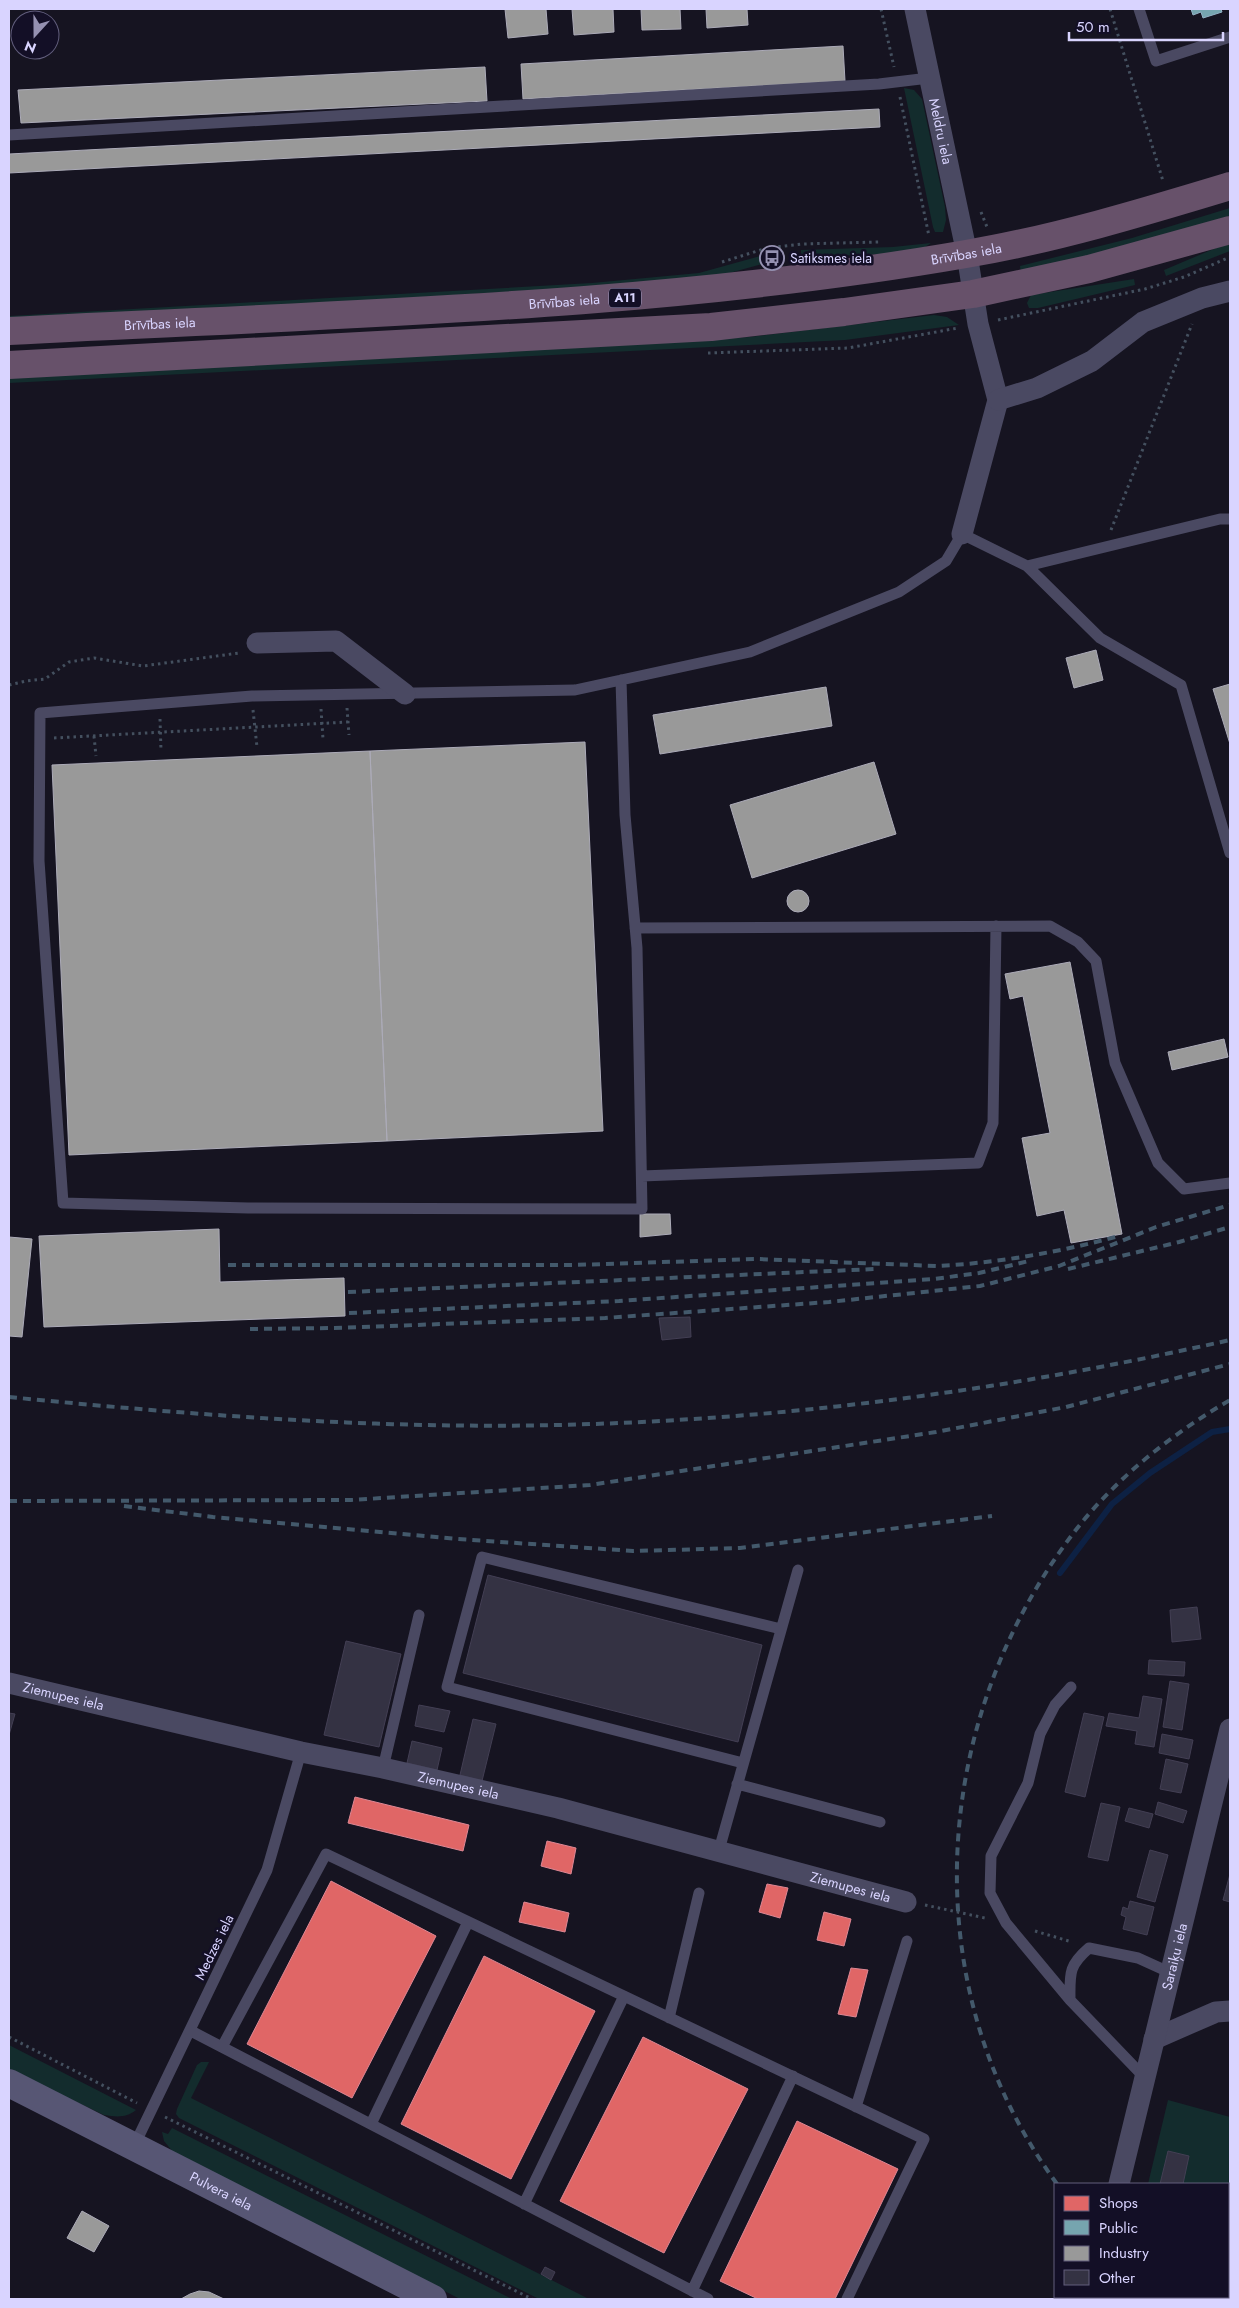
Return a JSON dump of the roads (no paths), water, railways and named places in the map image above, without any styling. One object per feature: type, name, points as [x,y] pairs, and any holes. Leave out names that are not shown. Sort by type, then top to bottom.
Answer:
[{"type":"highway","name":"Brīvības iela","points":[[9,331],[612,300],[771,284],[964,243],[1011,245],[1159,208],[1230,186]]},
{"type":"highway","points":[[9,365],[711,327],[844,312],[973,294],[1089,269],[1230,230]]},
{"type":"main road","name":"Pulvera iela","points":[[9,2083],[433,2299]]},
{"type":"street","name":"Meldru iela","points":[[914,9],[964,243],[978,324],[998,400]]},
{"type":"street","points":[[962,534],[998,400],[1037,388],[1092,361],[1143,322],[1202,298],[1230,291]]},
{"type":"street","points":[[257,643],[336,641],[405,694]]},
{"type":"street","name":"Ziemupes iela","points":[[9,1683],[301,1752],[383,1768],[558,1808],[906,1902]]},
{"type":"street","name":"Saraiķu iela","points":[[1120,2183],[1230,1729]]},
{"type":"street","points":[[1154,2040],[1216,2012],[1230,2011]]},
{"type":"lane","points":[[1139,9],[1156,61],[1230,37]]},
{"type":"lane","points":[[9,135],[869,85],[929,78]]},
{"type":"lane","points":[[1027,566],[1220,519],[1230,519]]},
{"type":"lane","points":[[621,680],[625,815],[635,928],[642,1209],[248,1208],[63,1203],[39,861],[40,713],[252,696],[575,690],[621,680],[750,652],[899,592],[946,561],[962,534],[1027,566],[1100,638],[1181,685],[1230,853]]},
{"type":"lane","points":[[642,1176],[978,1163],[993,1123],[996,926]]},
{"type":"lane","points":[[635,928],[1050,926],[1078,942],[1096,961],[1115,1063],[1158,1163],[1184,1189],[1230,1183]]},
{"type":"lane","points":[[744,1763],[447,1687],[482,1557],[781,1629]]},
{"type":"lane","points":[[719,1850],[798,1570]]},
{"type":"lane","points":[[383,1768],[419,1614]]},
{"type":"lane","points":[[1071,1687],[1055,1705],[1040,1734],[1028,1783],[990,1856],[990,1893],[1006,1923],[1070,2000],[1145,2078]]},
{"type":"lane","name":"Medzes iela","points":[[134,2146],[267,1870],[301,1752]]},
{"type":"lane","points":[[737,1784],[880,1822]]},
{"type":"lane","points":[[222,2047],[326,1854],[924,2139],[847,2299]]},
{"type":"lane","points":[[669,2018],[699,1893]]},
{"type":"lane","points":[[371,2124],[468,1922]]},
{"type":"lane","points":[[856,2107],[906,1941]]},
{"type":"lane","points":[[1070,2000],[1070,1975],[1076,1959],[1089,1948],[1138,1958],[1170,1972]]},
{"type":"lane","points":[[524,2204],[624,1996]]},
{"type":"lane","points":[[190,2031],[708,2299]]},
{"type":"lane","points":[[692,2291],[793,2076]]},
{"type":"waterway","points":[[1060,1573],[1112,1504],[1150,1473],[1212,1432],[1230,1429]]},
{"type":"railway","points":[[250,1329],[334,1328],[605,1318],[829,1302],[980,1286],[1059,1266],[1156,1227],[1230,1205]]},
{"type":"railway","points":[[1068,1269],[1179,1242],[1230,1227]]},
{"type":"railway","points":[[228,1265],[574,1265],[757,1259],[937,1266],[1029,1256],[1119,1236]]},
{"type":"railway","points":[[349,1313],[619,1301],[934,1279],[979,1273],[1029,1261]]},
{"type":"railway","points":[[348,1292],[875,1269]]},
{"type":"railway","points":[[9,1397],[146,1410],[351,1423],[488,1426],[642,1422],[727,1417],[811,1409],[980,1388],[1064,1374],[1230,1340]]},
{"type":"railway","points":[[9,1501],[351,1500],[590,1485],[936,1432],[1066,1407],[1230,1364]]},
{"type":"railway","points":[[1056,2183],[1010,2107],[979,2026],[961,1941],[957,1855],[967,1769],[990,1686],[1026,1606],[1075,1531],[1091,1511],[1146,1458],[1187,1427],[1230,1400]]},
{"type":"railway","points":[[124,1506],[213,1517],[458,1539],[633,1551],[740,1548],[992,1516]]},
{"type":"place","name":"Satiksmes iela","points":[[772,258]]}]
